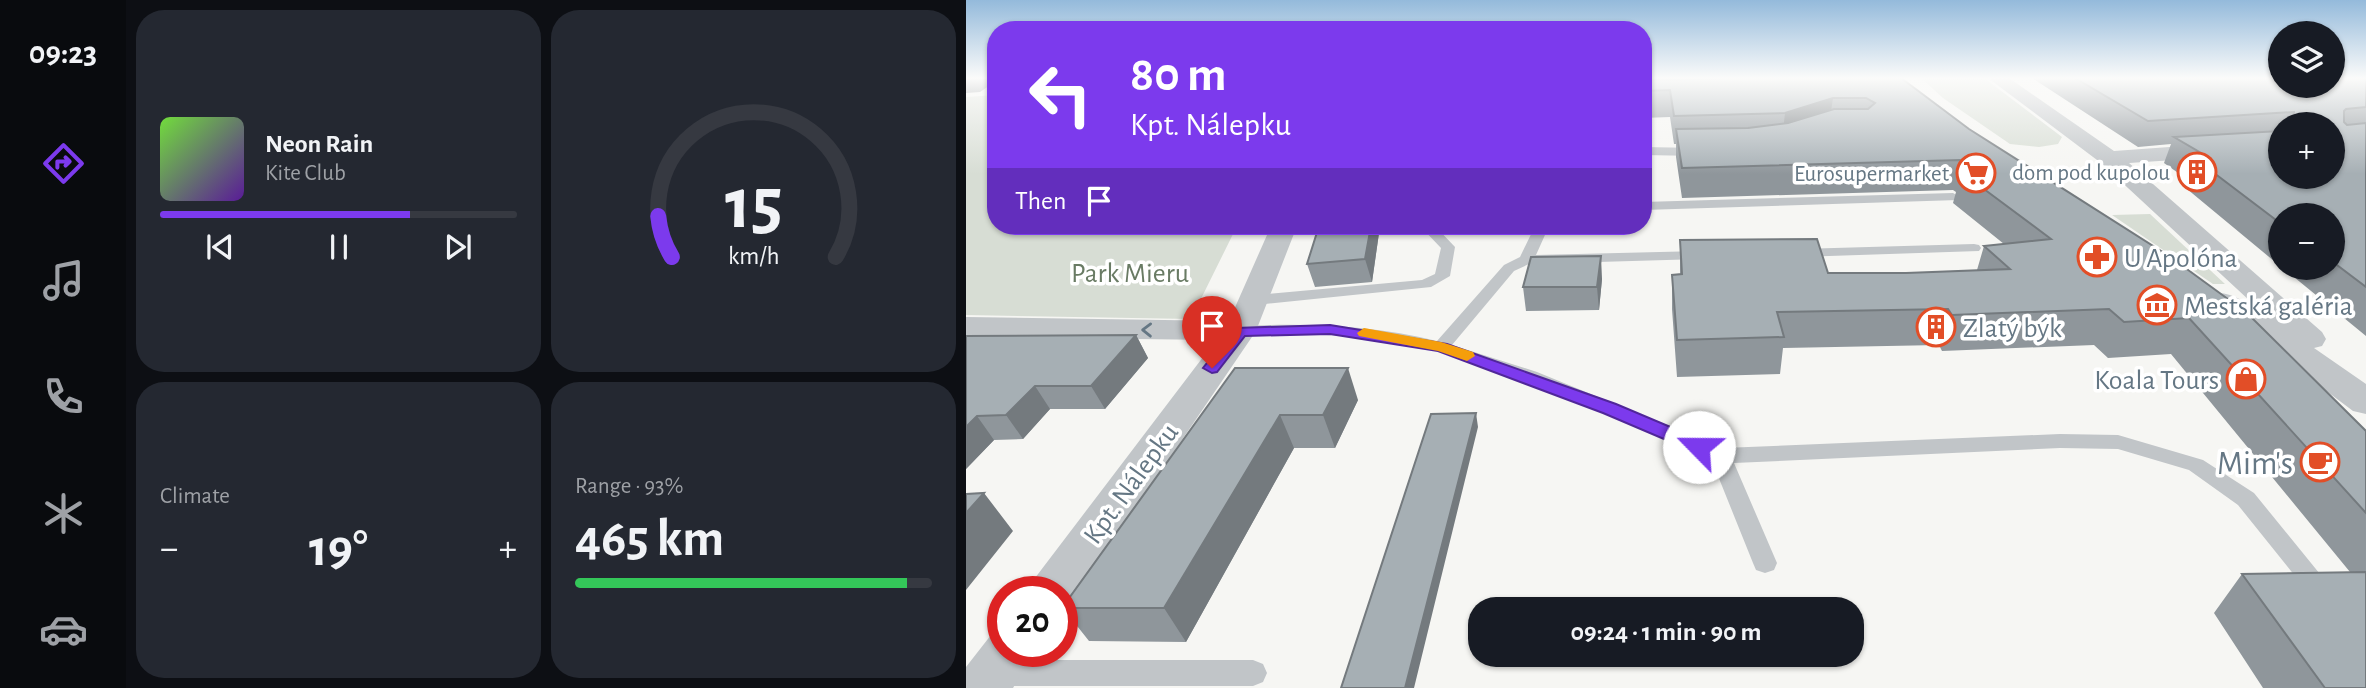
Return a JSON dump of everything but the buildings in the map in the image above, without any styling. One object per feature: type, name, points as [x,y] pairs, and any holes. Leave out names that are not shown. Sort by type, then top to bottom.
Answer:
[{"type":"street","points":[[2042,110],[2109,158],[2366,390]]},
{"type":"street","points":[[2109,158],[2268,147]]},
{"type":"street","name":"Kpt. Nálepku","points":[[1063,576],[1248,316],[1280,235]]},
{"type":"street","points":[[2199,288],[2258,324],[2366,402]]},
{"type":"street","points":[[966,327],[1248,316]]},
{"type":"lane","points":[[1652,152],[1719,151]]},
{"type":"lane","points":[[1652,206],[1953,197]]},
{"type":"lane","points":[[1248,316],[1425,284],[1442,276],[1448,247],[1436,235]]},
{"type":"lane","points":[[1527,260],[1538,235]]},
{"type":"lane","points":[[1784,253],[1974,248]]},
{"type":"lane","points":[[1441,347],[1509,268],[1527,260],[1717,255]]},
{"type":"lane","points":[[1248,316],[1441,347],[1609,408],[1721,456],[2060,441],[2118,442],[2196,465],[2246,499],[2312,579]]},
{"type":"lane","points":[[1721,456],[1765,563]]},
{"type":"lane","points":[[995,671],[1253,673]]},
{"type":"green space","name":"Park Mieru","points":[[966,110],[987,110],[987,235],[1233,235],[1191,319],[966,315]]},
{"type":"green space","points":[[1961,110],[2026,110],[2062,137],[2058,144],[2039,147],[2010,144]]},
{"type":"green space","points":[[2150,214],[2225,284],[2213,284],[2112,215]]},
{"type":"slow traffic","points":[[1364,333],[1441,347],[1467,356]]},
{"type":"place","name":"dom pod kupolou","points":[[2197,172]]},
{"type":"place","name":"Eurosupermarket","points":[[1976,173]]},
{"type":"place","name":"U Apolóna","points":[[2097,257]]},
{"type":"place","name":"Mestská galéria","points":[[2157,305]]},
{"type":"place","name":"Zlatý býk","points":[[1936,327]]},
{"type":"place","name":"Koala Tours","points":[[2246,379]]},
{"type":"place","name":"Mim's","points":[[2320,462]]},
{"type":"route","points":[[1212,368],[1240,331],[1330,329],[1364,333],[1441,347],[1609,408],[1699,447]]}]
